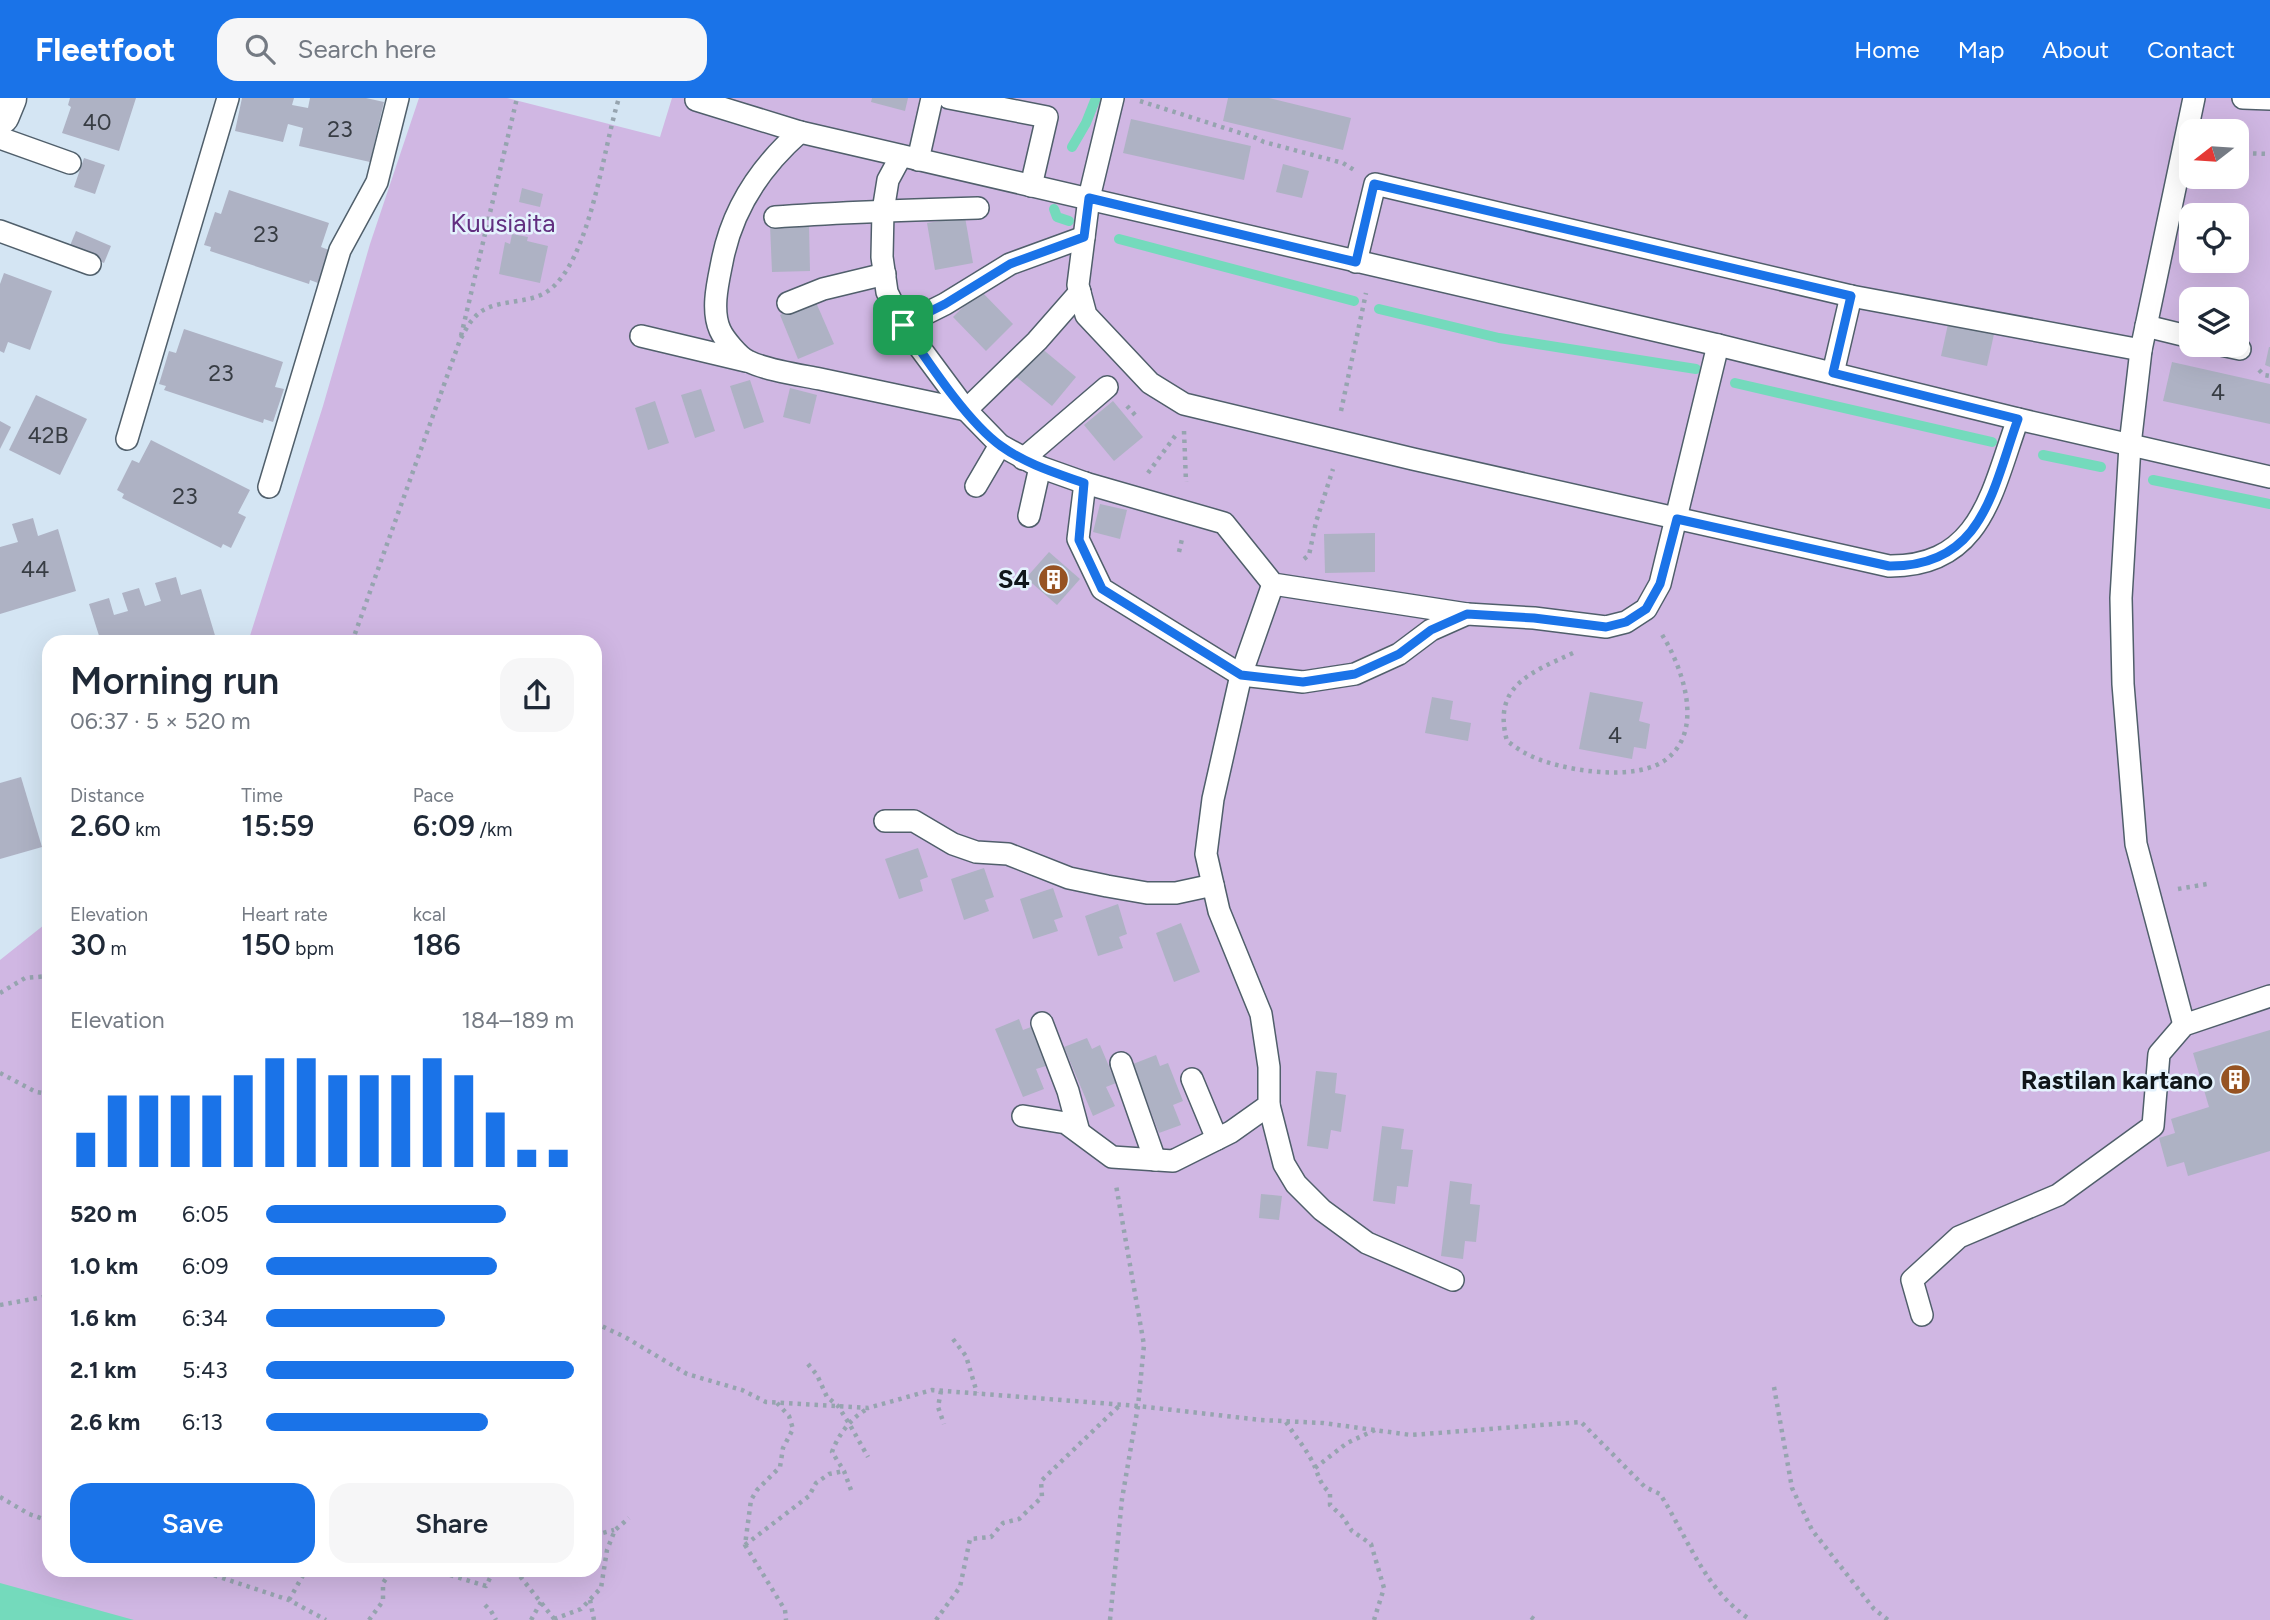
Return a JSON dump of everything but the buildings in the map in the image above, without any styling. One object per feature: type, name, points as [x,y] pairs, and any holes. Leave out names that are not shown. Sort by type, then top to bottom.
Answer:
[{"type":"street","points":[[0,116],[7,98]]},
{"type":"lane","points":[[127,439],[228,98]]},
{"type":"lane","points":[[269,486],[340,250],[377,182],[398,98]]},
{"type":"lane","points":[[932,98],[909,158],[888,180],[883,211],[882,257],[887,292],[903,325],[966,410],[1000,445],[1031,463],[1084,483],[1224,523],[1273,584],[1467,614],[1534,618],[1606,627],[1626,622],[1646,609],[1660,584],[1718,345]]},
{"type":"lane","points":[[949,98],[1047,117],[1031,186]]},
{"type":"lane","points":[[2184,1025],[2136,844],[2123,684],[2121,598],[2130,445],[2141,349],[2194,98]]},
{"type":"lane","points":[[2244,98],[2270,99]]},
{"type":"lane","points":[[1123,99],[1089,198],[1078,285],[1086,315],[1150,383],[1184,404],[1413,459],[1889,566],[1926,563],[1946,555],[1966,538],[1981,518],[2018,419]]},
{"type":"lane","points":[[696,100],[800,132],[1718,345],[2018,419],[2270,477]]},
{"type":"lane","points":[[746,361],[720,332],[716,321],[717,286],[724,250],[739,206],[756,178],[800,132]]},
{"type":"lane","points":[[0,138],[70,163]]},
{"type":"lane","points":[[1356,262],[1374,184],[1851,296],[2141,349]]},
{"type":"lane","points":[[775,217],[978,208]]},
{"type":"lane","points":[[0,231],[90,264]]},
{"type":"lane","points":[[903,325],[945,304],[1010,264],[1084,237]]},
{"type":"lane","points":[[788,303],[823,289],[885,274]]},
{"type":"lane","points":[[966,410],[1037,341],[1080,292]]},
{"type":"lane","points":[[1833,373],[1851,296]]},
{"type":"lane","points":[[2146,326],[2179,334]]},
{"type":"lane","points":[[640,336],[966,410]]},
{"type":"lane","points":[[1029,516],[1031,463],[1107,387]]},
{"type":"lane","points":[[976,486],[1000,445]]},
{"type":"lane","points":[[1084,483],[1079,540],[1102,589],[1241,675],[1303,682],[1355,674],[1399,654],[1431,630],[1467,614]]},
{"type":"lane","points":[[1273,584],[1241,675],[1213,799],[1206,853],[1219,911],[1261,1014],[1269,1067],[1269,1105],[1284,1164],[1296,1184],[1322,1210],[1367,1243],[1453,1280]]},
{"type":"lane","points":[[885,821],[914,821],[964,848],[976,852],[1008,853],[1069,878],[1107,887],[1147,893],[1176,893],[1213,885]]},
{"type":"lane","points":[[1922,1315],[1912,1280],[1959,1237],[2058,1195],[2153,1126],[2159,1054],[2184,1025],[2270,996]]},
{"type":"lane","points":[[1042,1023],[1068,1091],[1079,1132]]},
{"type":"lane","points":[[1121,1063],[1155,1160]]},
{"type":"lane","points":[[1192,1079],[1217,1139]]},
{"type":"lane","points":[[1023,1116],[1066,1123],[1112,1157],[1173,1161],[1231,1132],[1269,1105]]},
{"type":"path","points":[[355,635],[460,341],[517,98]]},
{"type":"path","points":[[460,341],[475,316],[492,306],[525,301],[546,293],[560,281],[577,248],[593,201],[619,98]]},
{"type":"path","points":[[1123,99],[1343,163],[1374,184]]},
{"type":"path","points":[[2249,153],[2270,154]]},
{"type":"path","points":[[1127,495],[1143,480],[1184,422],[1188,513]]},
{"type":"path","points":[[1613,625],[1600,640],[1522,680],[1506,698],[1502,723],[1507,741],[1525,754],[1563,767],[1603,773],[1641,770],[1668,758],[1684,738],[1688,704],[1680,674],[1666,641],[1646,609]]},
{"type":"path","points":[[0,993],[25,978],[42,977]]},
{"type":"path","points":[[0,1073],[42,1093]]},
{"type":"path","points":[[1110,1620],[1122,1499],[1138,1406],[1144,1345],[1112,1157]]},
{"type":"path","points":[[0,1306],[42,1297]]},
{"type":"path","points":[[602,1326],[687,1374],[742,1390],[766,1402],[868,1408]]},
{"type":"path","points":[[953,1339],[966,1356],[978,1393]]},
{"type":"path","points":[[808,1364],[817,1375],[827,1397],[838,1406],[868,1457]]},
{"type":"path","points":[[1774,1387],[1792,1488],[1812,1530],[1874,1609],[1888,1620]]},
{"type":"path","points":[[850,1490],[844,1471],[832,1452],[838,1436],[856,1415],[868,1408],[932,1390],[1323,1423],[1412,1435],[1581,1422],[1645,1487],[1660,1494],[1710,1583],[1735,1609],[1751,1620]]},
{"type":"path","points":[[941,1391],[938,1407],[944,1424]]},
{"type":"path","points":[[777,1403],[789,1416],[793,1429],[783,1448],[780,1467],[751,1500],[745,1545],[785,1610],[786,1620]]},
{"type":"path","points":[[936,1620],[960,1587],[970,1539],[991,1537],[1003,1523],[1019,1520],[1042,1497],[1041,1481],[1120,1405]]},
{"type":"path","points":[[1286,1421],[1311,1460],[1320,1484],[1330,1493],[1330,1505],[1352,1531],[1371,1544],[1384,1588],[1376,1619]]},
{"type":"path","points":[[1315,1468],[1347,1443],[1375,1430]]},
{"type":"path","points":[[745,1545],[809,1496],[816,1483],[828,1474],[844,1471]]},
{"type":"path","points":[[0,1497],[42,1518]]},
{"type":"path","points":[[602,1533],[615,1530],[629,1518]]},
{"type":"path","points":[[521,1577],[554,1619],[581,1609],[601,1588],[607,1550],[615,1530]]},
{"type":"path","points":[[219,1577],[289,1600],[326,1620]]},
{"type":"path","points":[[289,1600],[302,1577]]},
{"type":"path","points":[[369,1620],[383,1601],[383,1583],[387,1577]]},
{"type":"path","points":[[457,1577],[486,1586],[490,1577]]},
{"type":"path","points":[[590,1600],[594,1620]]},
{"type":"path","points":[[531,1620],[541,1602]]},
{"type":"path","points":[[485,1605],[496,1620]]},
{"type":"green space","name":"Kuusiaita","points":[[419,98],[507,98],[660,137],[672,98],[2270,98],[2270,1620],[0,1620],[0,960],[42,927],[42,1577],[602,1577],[602,635],[250,635],[323,406],[370,244]]},
{"type":"shaded area","points":[[0,1583],[134,1620],[0,1620]]},
{"type":"waterway","points":[[1072,147],[1096,98]]},
{"type":"waterway","points":[[1054,209],[1057,217],[1069,221]]},
{"type":"waterway","points":[[1119,239],[1354,301]]},
{"type":"waterway","points":[[1379,309],[1499,338],[1696,369]]},
{"type":"waterway","points":[[1735,383],[1992,442]]},
{"type":"waterway","points":[[2043,455],[2101,467]]},
{"type":"waterway","points":[[2153,480],[2270,504]]},
{"type":"place","name":"S4","points":[[1053,579]]},
{"type":"place","name":"Rastilan kartano","points":[[2236,1080]]},
{"type":"route","points":[[1374,184],[1851,296],[1833,373],[2018,419],[1981,518],[1966,538],[1946,555],[1926,563],[1889,566],[1677,519],[1660,584],[1646,609],[1626,622],[1606,627],[1534,618],[1467,614],[1431,630],[1399,654],[1355,674],[1303,682],[1241,675],[1102,589],[1079,540],[1084,483],[1040,467],[1000,445],[966,410],[903,325],[945,304],[1010,264],[1084,237],[1089,198],[1356,262],[1374,184]]}]
